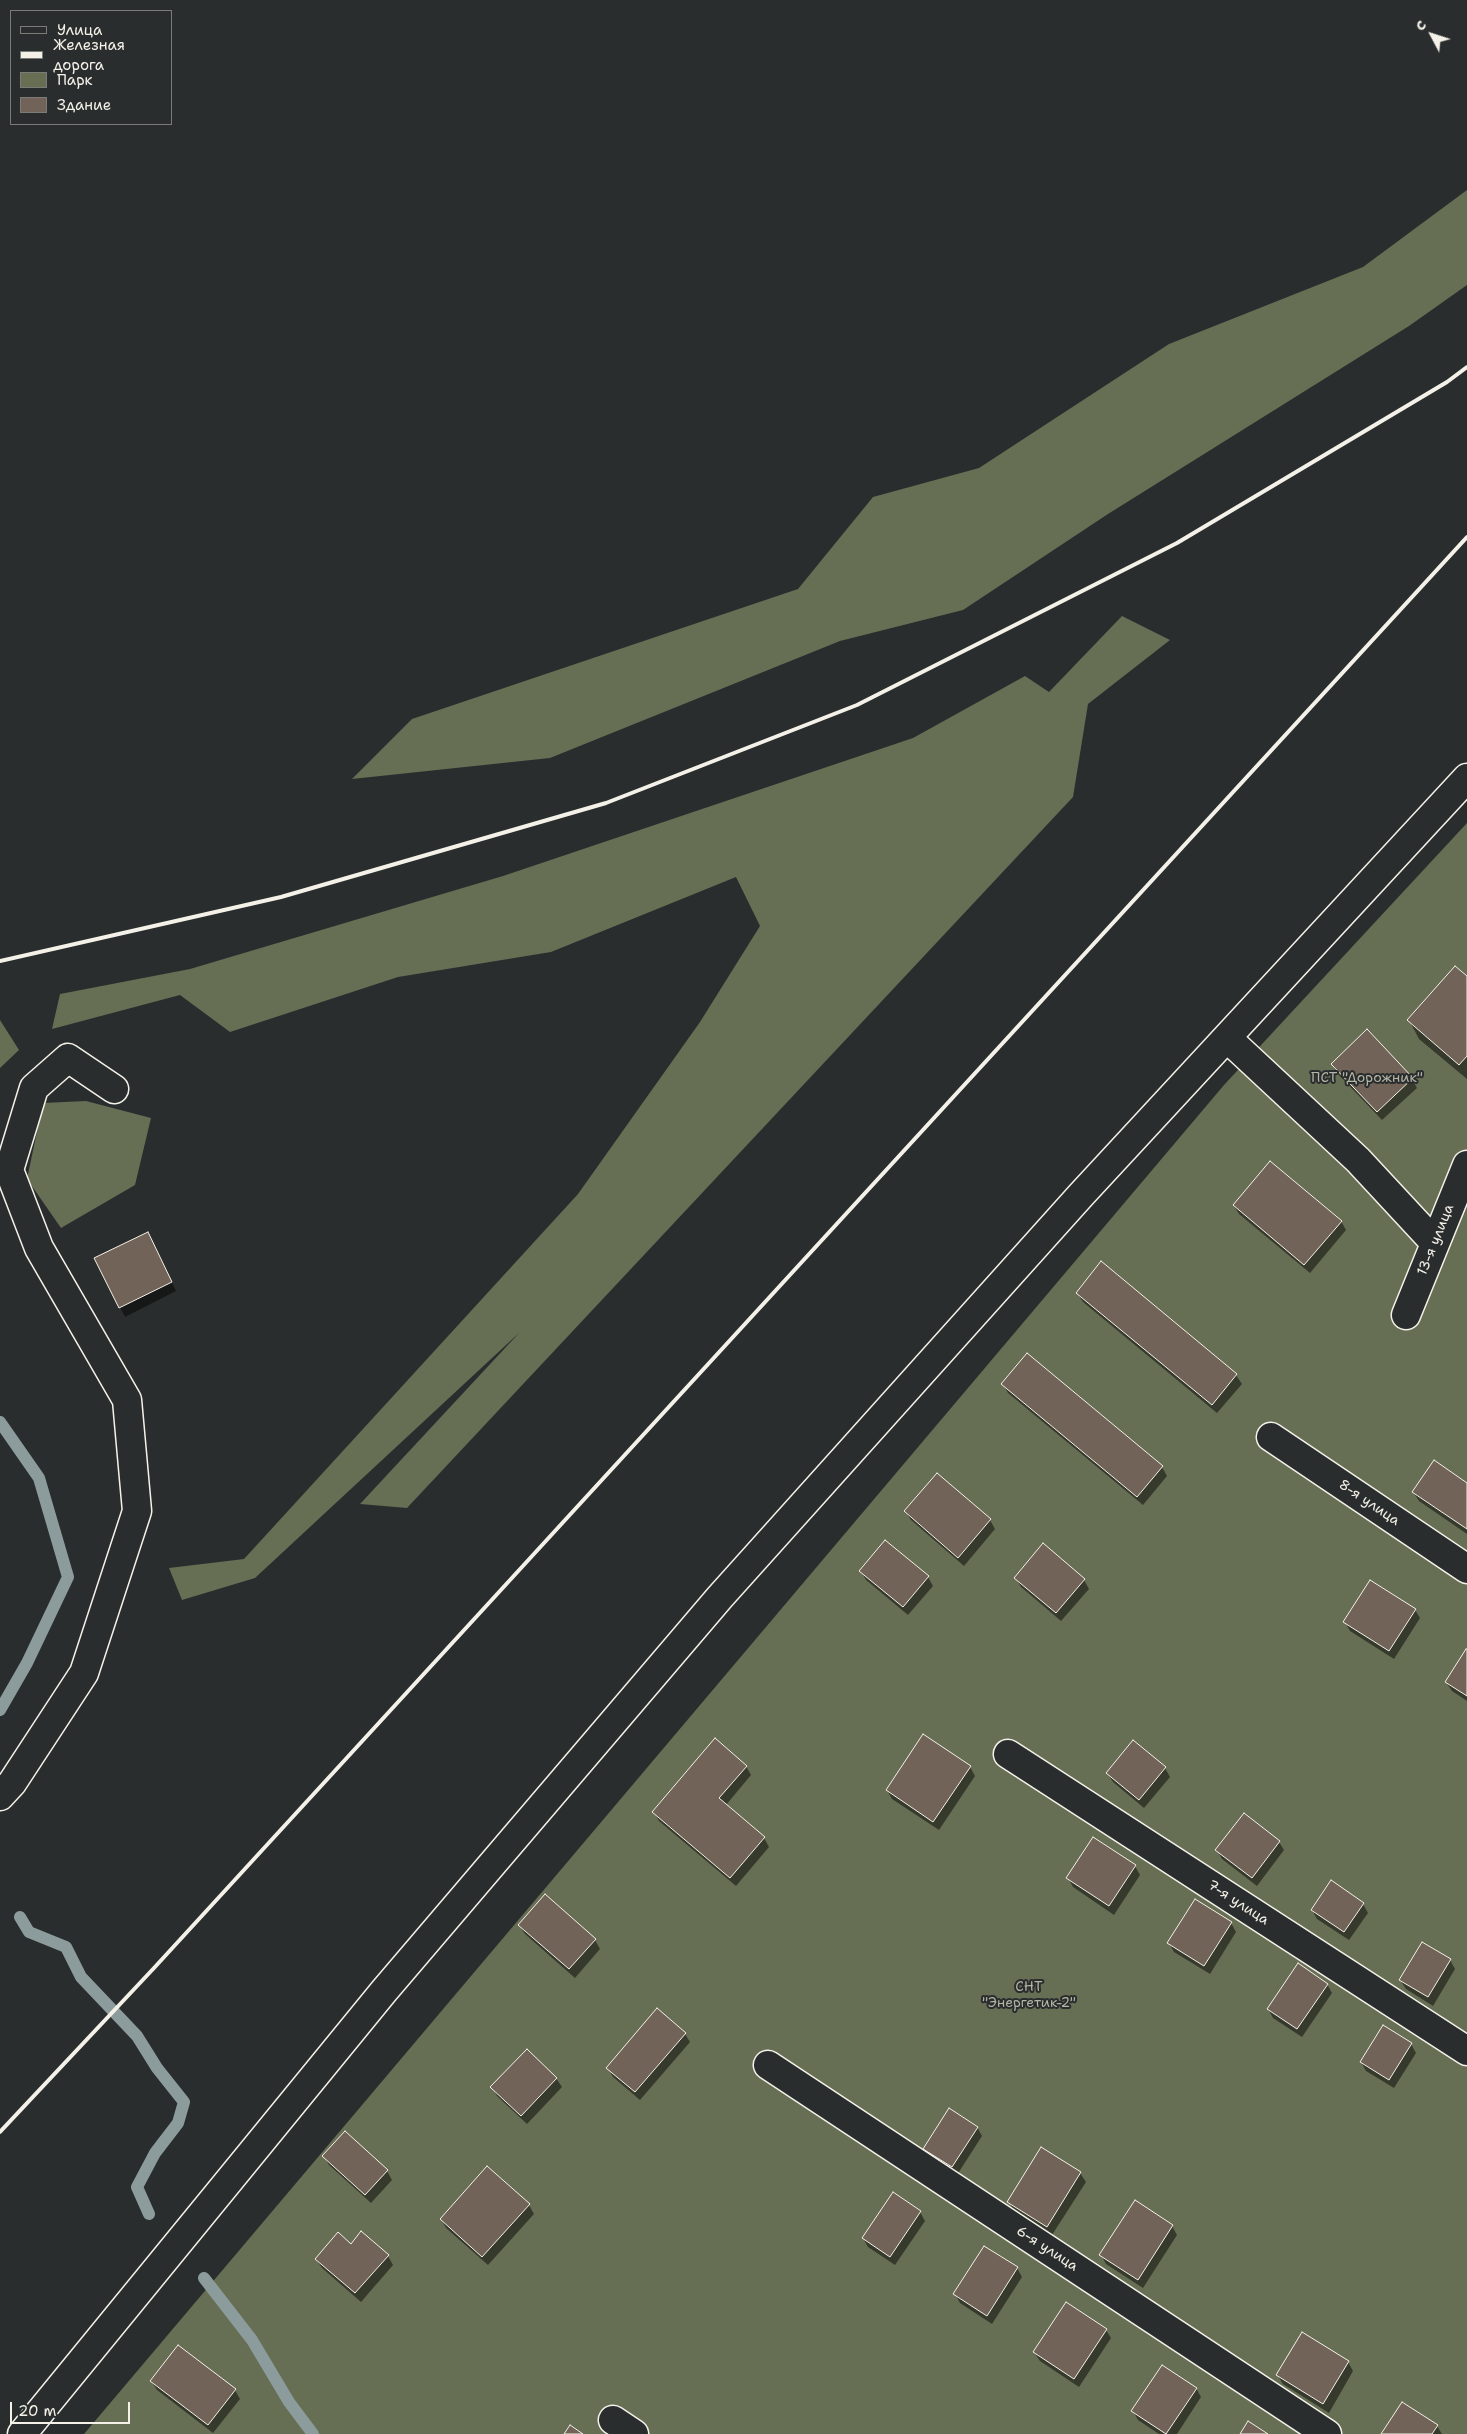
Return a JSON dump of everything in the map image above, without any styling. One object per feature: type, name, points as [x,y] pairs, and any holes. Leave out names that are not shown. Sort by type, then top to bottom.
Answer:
[{"type":"street","points":[[22,2434],[384,1991],[713,1604],[1082,1195],[1467,778]]},
{"type":"street","points":[[1227,1038],[1358,1160],[1435,1243]]},
{"type":"street","points":[[0,1796],[12,1783],[84,1673],[137,1511],[127,1400],[39,1248],[10,1170],[34,1088],[68,1058],[114,1089]]},
{"type":"street","name":"13-я улица","points":[[1406,1315],[1467,1165]]},
{"type":"street","name":"8-я улица","points":[[1272,1437],[1467,1570]]},
{"type":"street","name":"7-я улица","points":[[1008,1754],[1467,2051]]},
{"type":"street","name":"6-я улица","points":[[768,2065],[1327,2434]]},
{"type":"green space","points":[[1467,190],[1467,285],[1409,326],[1108,514],[963,610],[840,641],[550,758],[352,779],[412,719],[798,589],[873,497],[979,468],[1169,344],[1363,267]]},
{"type":"green space","points":[[1122,616],[1170,640],[1088,704],[1073,797],[407,1508],[360,1504],[519,1333],[255,1578],[182,1600],[169,1568],[244,1559],[578,1194],[700,1022],[760,926],[736,877],[551,952],[398,977],[230,1032],[180,995],[52,1029],[60,994],[190,969],[503,876],[913,738],[1025,676],[1049,692]]},
{"type":"green space","name":"СHТ \"Энергетик-2\"","points":[[1467,823],[1467,2434],[84,2434],[1224,1085]]},
{"type":"green space","points":[[0,1020],[19,1050],[0,1068]]},
{"type":"green space","points":[[86,1101],[151,1118],[135,1185],[61,1228],[27,1179],[43,1103]]},
{"type":"building","points":[[1455,966],[1467,976],[1467,1056],[1459,1065],[1407,1020]]},
{"type":"building","points":[[1367,1029],[1413,1078],[1377,1112],[1331,1064]]},
{"type":"building","points":[[1270,1161],[1342,1221],[1304,1265],[1233,1205]]},
{"type":"building","points":[[148,1232],[172,1282],[119,1308],[94,1258]]},
{"type":"building","points":[[1101,1261],[1237,1374],[1212,1405],[1076,1293]]},
{"type":"building","points":[[1027,1353],[1163,1466],[1137,1497],[1001,1384]]},
{"type":"building","points":[[1434,1460],[1467,1483],[1467,1529],[1412,1492]]},
{"type":"building","points":[[937,1473],[991,1519],[958,1558],[904,1511]]},
{"type":"building","points":[[885,1540],[929,1576],[903,1607],[859,1571]]},
{"type":"building","points":[[1043,1543],[1085,1579],[1056,1613],[1014,1578]]},
{"type":"building","points":[[1370,1580],[1416,1609],[1389,1651],[1343,1622]]},
{"type":"building","points":[[1467,1649],[1467,1696],[1445,1682]]},
{"type":"building","points":[[923,1734],[971,1766],[933,1822],[886,1790]]},
{"type":"building","points":[[715,1738],[747,1766],[719,1798],[765,1837],[730,1878],[652,1812]]},
{"type":"building","points":[[1133,1740],[1166,1767],[1139,1800],[1106,1773]]},
{"type":"building","points":[[1244,1813],[1280,1841],[1252,1878],[1215,1850]]},
{"type":"building","points":[[1093,1837],[1136,1865],[1109,1906],[1066,1878]]},
{"type":"building","points":[[1331,1880],[1364,1903],[1344,1932],[1311,1910]]},
{"type":"building","points":[[545,1894],[596,1939],[569,1969],[518,1925]]},
{"type":"building","points":[[1195,1899],[1232,1922],[1204,1966],[1167,1943]]},
{"type":"building","points":[[1422,1942],[1451,1959],[1428,1997],[1399,1980]]},
{"type":"building","points":[[1298,1963],[1328,1984],[1297,2029],[1267,2009]]},
{"type":"building","points":[[657,2008],[686,2033],[635,2092],[606,2068]]},
{"type":"building","points":[[1383,2025],[1412,2043],[1389,2080],[1360,2062]]},
{"type":"building","points":[[527,2049],[557,2078],[521,2116],[490,2087]]},
{"type":"building","points":[[949,2108],[978,2127],[952,2167],[923,2149]]},
{"type":"building","points":[[345,2131],[388,2170],[365,2195],[322,2156]]},
{"type":"building","points":[[1041,2147],[1081,2172],[1047,2227],[1007,2202]]},
{"type":"building","points":[[487,2166],[530,2204],[482,2257],[440,2219]]},
{"type":"building","points":[[893,2192],[921,2211],[890,2257],[862,2238]]},
{"type":"building","points":[[1135,2200],[1173,2225],[1138,2280],[1099,2255]]},
{"type":"building","points":[[361,2231],[389,2255],[355,2293],[315,2259],[338,2232],[351,2244]]},
{"type":"building","points":[[984,2246],[1018,2267],[987,2316],[953,2294]]},
{"type":"building","points":[[1066,2302],[1107,2329],[1074,2379],[1033,2352]]},
{"type":"building","points":[[1302,2332],[1349,2361],[1323,2404],[1276,2375]]},
{"type":"building","points":[[178,2345],[236,2389],[208,2425],[150,2381]]},
{"type":"building","points":[[1162,2365],[1197,2388],[1166,2434],[1131,2411]]},
{"type":"building","points":[[1402,2402],[1438,2425],[1432,2434],[1381,2434]]},
{"type":"building","points":[[1248,2421],[1268,2434],[1240,2434]]},
{"type":"building","points":[[570,2425],[583,2434],[564,2434]]},
{"type":"waterway","points":[[0,1422],[39,1478],[68,1577],[27,1663],[0,1710]]},
{"type":"waterway","points":[[20,1917],[29,1932],[66,1947],[81,1977],[137,2036],[157,2068],[184,2102],[178,2123],[155,2153],[137,2187],[149,2214]]},
{"type":"waterway","points":[[204,2278],[252,2340],[289,2402],[313,2434]]},
{"type":"railway","points":[[0,961],[281,897],[606,803],[857,705],[1177,543],[1447,382],[1467,367]]},
{"type":"railway","points":[[0,2132],[154,1968],[1467,537]]},
{"type":"park label","name":"ПСТ \"Дорожник\"","points":[[1367,1078]]}]
